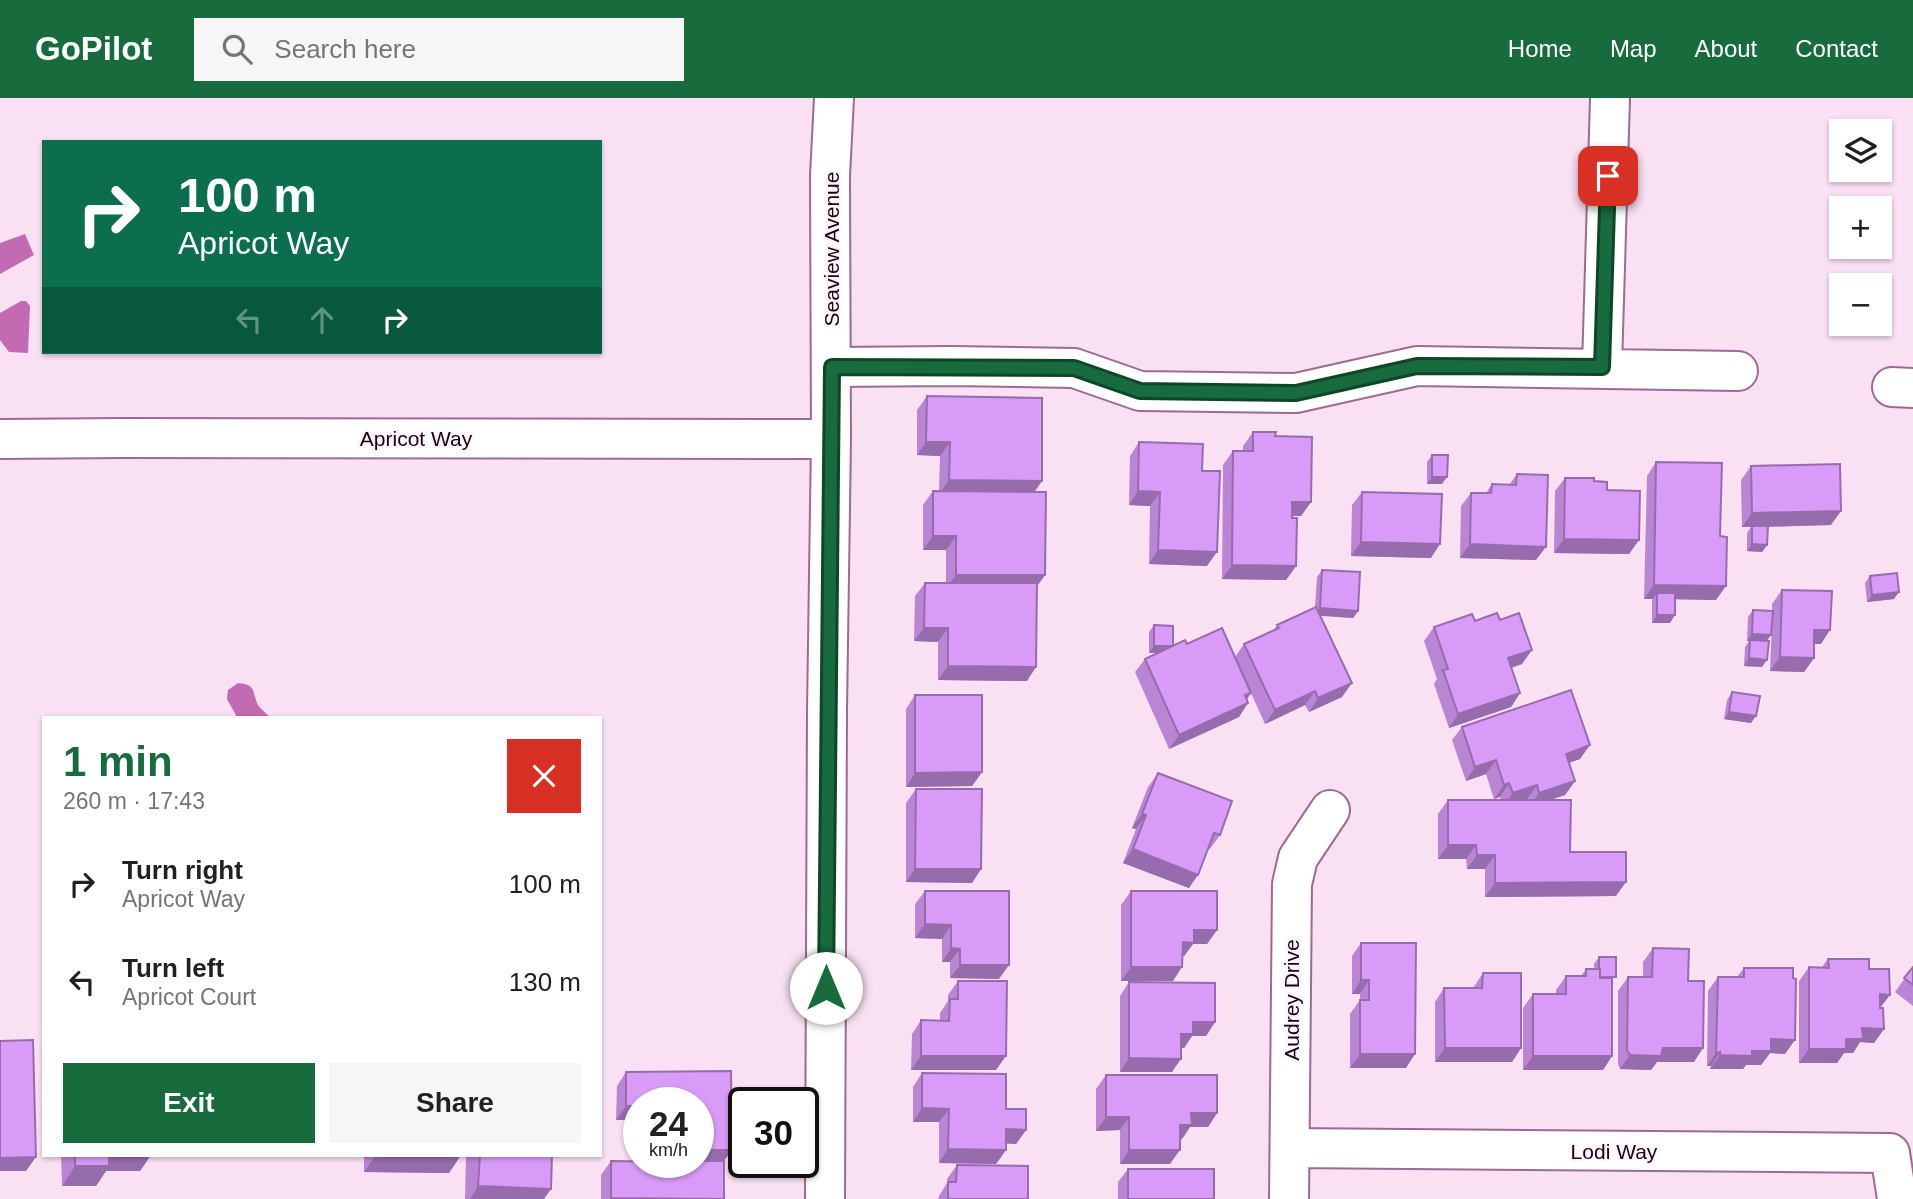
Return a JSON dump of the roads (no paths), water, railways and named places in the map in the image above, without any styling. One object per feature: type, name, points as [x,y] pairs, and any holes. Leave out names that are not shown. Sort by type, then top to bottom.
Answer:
[{"type":"street","name":"Seaview Avenue","points":[[825,1199],[827,711],[832,367],[830,177],[834,98]]},
{"type":"street","points":[[1602,367],[1611,98]]},
{"type":"street","points":[[832,367],[1074,368],[1140,391],[1296,393],[1417,366],[1738,371]]},
{"type":"street","name":"Apricot Way","points":[[0,439],[831,439]]},
{"type":"street","name":"Audrey Drive","points":[[1289,1199],[1292,884],[1298,858],[1330,810]]},
{"type":"street","name":"Lodi Way","points":[[1290,1148],[1890,1153],[1897,1199]]}]
